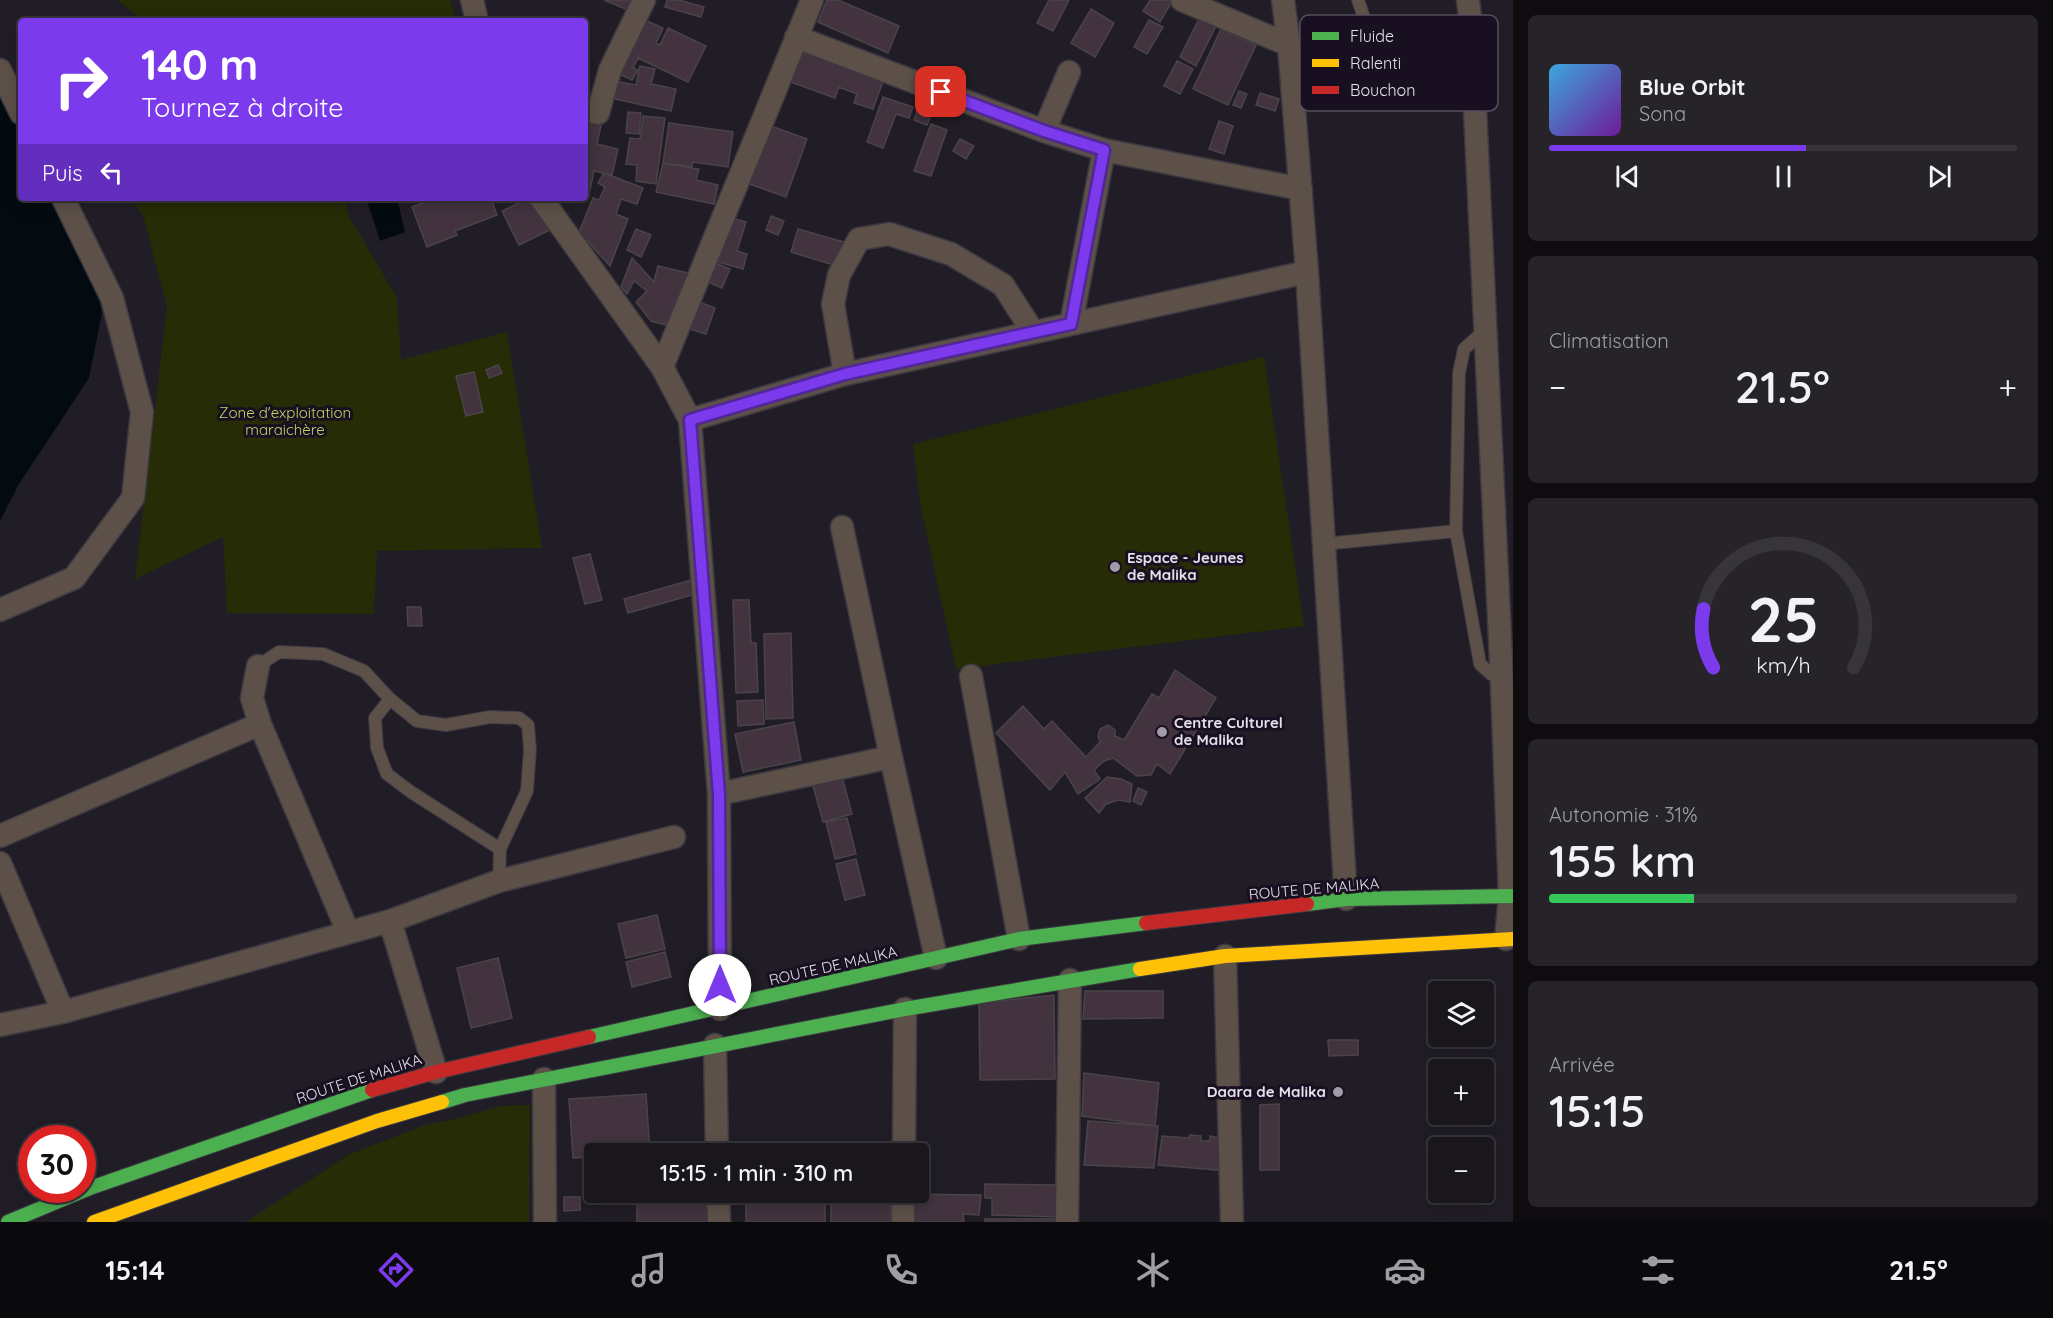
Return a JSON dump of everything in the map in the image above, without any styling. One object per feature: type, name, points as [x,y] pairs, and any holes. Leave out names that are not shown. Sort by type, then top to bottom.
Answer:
[{"type":"main road","name":"ROUTE DE MALIKA","points":[[8,1222],[90,1188],[373,1090],[436,1072],[1019,939],[1346,899],[1511,896]]},
{"type":"main road","points":[[94,1222],[377,1121],[465,1095],[544,1079],[1070,980],[1225,956],[1510,939]]},
{"type":"street","points":[[472,0],[476,18]]},
{"type":"street","points":[[588,111],[598,113],[610,70],[644,0]]},
{"type":"street","points":[[662,367],[812,0]]},
{"type":"street","points":[[1182,0],[1289,45]]},
{"type":"street","points":[[1283,0],[1289,45],[1307,272],[1346,899]]},
{"type":"street","points":[[1468,0],[1470,15]]},
{"type":"street","points":[[796,37],[1044,131],[1104,150],[1301,189]]},
{"type":"street","points":[[0,70],[18,107]]},
{"type":"street","points":[[1044,131],[1069,72]]},
{"type":"street","points":[[1292,84],[1300,82]]},
{"type":"street","points":[[1475,111],[1511,896],[1510,939]]},
{"type":"street","points":[[1071,324],[1104,150]]},
{"type":"street","points":[[0,610],[74,578],[133,498],[142,412],[112,298],[64,201]]},
{"type":"street","points":[[543,201],[662,367],[690,420],[719,794],[720,1009]]},
{"type":"street","points":[[845,374],[833,304],[839,275],[859,239],[889,234],[951,254],[1003,285],[1034,332]]},
{"type":"street","points":[[690,420],[845,374],[1307,272]]},
{"type":"street","points":[[842,527],[936,958]]},
{"type":"street","points":[[258,666],[252,698],[260,724],[348,932]]},
{"type":"street","points":[[971,676],[1019,939]]},
{"type":"street","points":[[0,836],[260,724]]},
{"type":"street","points":[[719,794],[891,757]]},
{"type":"street","points":[[0,1025],[63,1012],[390,921],[499,881],[674,837]]},
{"type":"street","points":[[0,863],[63,1012]]},
{"type":"street","points":[[390,921],[436,1072]]},
{"type":"street","points":[[1225,956],[1232,1222]]},
{"type":"street","points":[[1067,1222],[1070,980]]},
{"type":"street","points":[[904,1143],[905,1010]]},
{"type":"street","points":[[715,1045],[717,1143]]},
{"type":"street","points":[[544,1079],[545,1222]]},
{"type":"street","points":[[718,1203],[719,1222]]},
{"type":"street","points":[[903,1203],[903,1222]]},
{"type":"lane","points":[[1358,0],[1363,15]]},
{"type":"lane","points":[[1485,330],[1464,349],[1459,373],[1456,531],[1480,664],[1491,674],[1501,660]]},
{"type":"lane","points":[[1324,544],[1456,531]]},
{"type":"lane","points":[[258,666],[279,652],[323,654],[364,670],[390,699],[417,721],[447,725],[490,717],[519,718],[528,725],[530,750],[528,791],[500,849],[499,881]]},
{"type":"lane","points":[[390,699],[375,718],[377,748],[387,774],[500,849]]},
{"type":"green space","points":[[118,0],[450,0],[455,18],[139,18]]},
{"type":"green space","name":"Zone d'exploitation maraichère","points":[[132,201],[345,201],[350,218],[397,298],[401,360],[507,332],[542,548],[377,551],[374,614],[227,613],[223,537],[135,579],[167,307],[143,215]]},
{"type":"green space","name":"Espace - Jeunes de Malika","points":[[1264,357],[1304,626],[956,669],[921,508],[913,444]]},
{"type":"green space","points":[[530,1105],[529,1222],[246,1222],[348,1155],[425,1125],[501,1106]]},
{"type":"shaded area","points":[[0,64],[18,75],[18,201],[68,201],[86,236],[102,313],[89,378],[19,484],[0,521]]},
{"type":"shaded area","points":[[367,201],[398,201],[405,232],[380,241]]},
{"type":"building","points":[[604,0],[632,0],[628,10]]},
{"type":"building","points":[[667,0],[679,0],[704,7],[701,17],[665,7]]},
{"type":"building","points":[[827,0],[838,0],[899,26],[888,53],[818,22]]},
{"type":"building","points":[[1049,0],[1069,0],[1053,31],[1037,23]]},
{"type":"building","points":[[1150,0],[1173,0],[1160,22],[1143,11]]},
{"type":"building","points":[[1091,9],[1114,23],[1095,57],[1071,43]]},
{"type":"building","points":[[1203,11],[1219,20],[1196,66],[1180,57]]},
{"type":"building","points":[[643,19],[663,28],[656,43],[660,45],[668,28],[706,46],[688,82],[638,58],[633,68],[638,70],[632,80],[617,73]]},
{"type":"building","points":[[1149,20],[1163,27],[1147,54],[1134,47]]},
{"type":"building","points":[[1221,29],[1256,45],[1228,105],[1193,89]]},
{"type":"building","points":[[805,44],[886,73],[873,109],[854,103],[857,94],[839,87],[835,98],[791,82]]},
{"type":"building","points":[[1177,61],[1193,69],[1180,94],[1164,86]]},
{"type":"building","points":[[640,66],[655,69],[651,84],[676,89],[671,111],[605,97],[609,80],[636,85]]},
{"type":"building","points":[[1239,91],[1247,94],[1241,108],[1233,105]]},
{"type":"building","points":[[924,92],[938,97],[927,125],[914,120]]},
{"type":"building","points":[[1260,93],[1279,99],[1275,111],[1256,105]]},
{"type":"building","points":[[883,97],[913,107],[909,118],[896,114],[883,148],[867,142]]},
{"type":"building","points":[[628,112],[641,113],[639,134],[626,133]]},
{"type":"building","points":[[643,116],[665,118],[656,184],[636,181],[637,165],[626,164],[630,138],[640,139]]},
{"type":"building","points":[[588,119],[602,121],[597,144],[618,149],[612,175],[594,171],[590,190],[588,190]]},
{"type":"building","points":[[1219,121],[1233,126],[1224,154],[1209,149]]},
{"type":"building","points":[[669,123],[733,132],[728,167],[693,162],[692,167],[663,163]]},
{"type":"building","points":[[931,124],[947,130],[931,176],[914,171]]},
{"type":"building","points":[[768,125],[807,139],[786,197],[747,183]]},
{"type":"building","points":[[960,139],[974,146],[966,159],[953,151]]},
{"type":"building","points":[[663,163],[699,169],[696,180],[718,185],[714,204],[656,192]]},
{"type":"building","points":[[604,173],[643,188],[637,204],[621,199],[616,214],[628,219],[610,266],[579,232],[593,198],[599,200],[605,187],[598,183]]},
{"type":"building","points":[[427,201],[492,201],[497,215],[455,231],[457,235],[427,247],[412,207]]},
{"type":"building","points":[[523,201],[536,201],[550,230],[519,245],[502,211]]},
{"type":"building","points":[[771,216],[784,221],[778,235],[766,230]]},
{"type":"building","points":[[732,218],[746,222],[737,251],[747,254],[743,269],[718,262]]},
{"type":"building","points":[[636,229],[651,235],[641,257],[627,250]]},
{"type":"building","points":[[798,229],[844,242],[837,266],[791,252]]},
{"type":"building","points":[[632,258],[654,282],[658,266],[688,273],[666,325],[651,321],[636,302],[647,291],[634,281],[627,294],[621,287]]},
{"type":"building","points":[[715,263],[730,269],[722,288],[708,282]]},
{"type":"building","points":[[699,302],[715,308],[706,334],[690,329]]},
{"type":"building","points":[[498,365],[502,373],[489,378],[486,370]]},
{"type":"building","points":[[474,372],[483,412],[466,416],[456,376]]},
{"type":"building","points":[[590,554],[602,600],[585,604],[573,558]]},
{"type":"building","points":[[695,579],[699,593],[628,613],[624,599]]},
{"type":"building","points":[[733,600],[749,600],[751,643],[756,643],[758,692],[736,693]]},
{"type":"building","points":[[407,607],[421,607],[422,626],[408,626]]},
{"type":"building","points":[[791,633],[793,718],[766,719],[764,634]]},
{"type":"building","name":"Centre Culturel de Malika","points":[[1175,670],[1216,698],[1170,774],[1157,764],[1151,775],[1137,776],[1113,758],[1104,761],[1094,770],[1100,779],[1078,794],[1065,772],[1050,790],[996,733],[1023,706],[1044,729],[1052,721],[1086,757],[1100,742],[1098,736],[1100,729],[1108,725],[1115,730],[1115,736],[1124,740],[1152,694],[1159,698]]},
{"type":"building","points":[[763,700],[764,724],[738,726],[737,701]]},
{"type":"building","points":[[794,722],[801,760],[743,772],[735,734]]},
{"type":"building","points":[[841,773],[852,814],[823,822],[812,782]]},
{"type":"building","points":[[1107,777],[1121,779],[1132,784],[1130,802],[1118,800],[1106,804],[1099,813],[1085,798]]},
{"type":"building","points":[[1138,788],[1147,792],[1141,805],[1133,801]]},
{"type":"building","points":[[847,818],[856,854],[835,859],[826,822]]},
{"type":"building","points":[[856,859],[865,895],[845,900],[836,864]]},
{"type":"building","points":[[657,915],[665,949],[626,958],[618,924]]},
{"type":"building","points":[[665,952],[671,977],[632,987],[626,962]]},
{"type":"building","points":[[498,958],[512,1018],[471,1028],[457,968]]},
{"type":"building","points":[[1085,991],[1163,991],[1163,1018],[1083,1019]]},
{"type":"building","points":[[1054,995],[1055,1079],[980,1080],[979,1003]]},
{"type":"building","points":[[1328,1040],[1358,1040],[1358,1055],[1329,1056]]},
{"type":"building","points":[[1084,1073],[1159,1083],[1155,1126],[1082,1116]]},
{"type":"building","points":[[646,1094],[649,1143],[584,1143],[584,1157],[573,1158],[569,1099]]},
{"type":"building","points":[[1279,1104],[1279,1170],[1260,1170],[1260,1105]]},
{"type":"building","points":[[1088,1121],[1158,1126],[1154,1168],[1084,1165]]},
{"type":"building","points":[[1190,1135],[1201,1136],[1201,1141],[1210,1141],[1210,1136],[1224,1139],[1227,1171],[1158,1165],[1162,1136],[1189,1138]]},
{"type":"building","points":[[985,1184],[1061,1185],[1062,1217],[992,1215],[992,1198],[985,1198]]},
{"type":"building","points":[[929,1194],[981,1195],[979,1215],[963,1214],[964,1222],[907,1222],[908,1203],[929,1203]]},
{"type":"building","points":[[564,1197],[580,1197],[580,1210],[564,1211]]},
{"type":"building","points":[[637,1203],[709,1203],[709,1222],[637,1222]]},
{"type":"building","points":[[746,1203],[825,1203],[825,1222],[746,1222]]},
{"type":"building","points":[[831,1203],[890,1203],[891,1222],[831,1222]]},
{"type":"building","points":[[985,1219],[1062,1219],[1062,1222],[985,1222]]},
{"type":"traffic: fast","points":[[1307,904],[1346,899],[1513,896]]},
{"type":"traffic: fast","points":[[589,1037],[1019,939],[1146,923]]},
{"type":"traffic: fast","points":[[442,1102],[465,1095],[905,1009],[1140,969]]},
{"type":"traffic: fast","points":[[8,1222],[90,1188],[372,1090]]},
{"type":"traffic: slow","points":[[1140,969],[1225,956],[1513,939]]},
{"type":"traffic: slow","points":[[94,1222],[377,1121],[442,1102]]},
{"type":"traffic: jam","points":[[1146,923],[1307,904]]},
{"type":"traffic: jam","points":[[372,1090],[436,1072],[589,1037]]},
{"type":"place","name":"Espace - Jeunes de Malika","points":[[1115,567]]},
{"type":"place","name":"Centre Culturel de Malika","points":[[1162,732]]},
{"type":"place","name":"Daara de Malika","points":[[1338,1092]]},
{"type":"route","points":[[720,985],[719,794],[690,420],[845,374],[1071,324],[1104,150],[1044,131],[941,92]]}]
